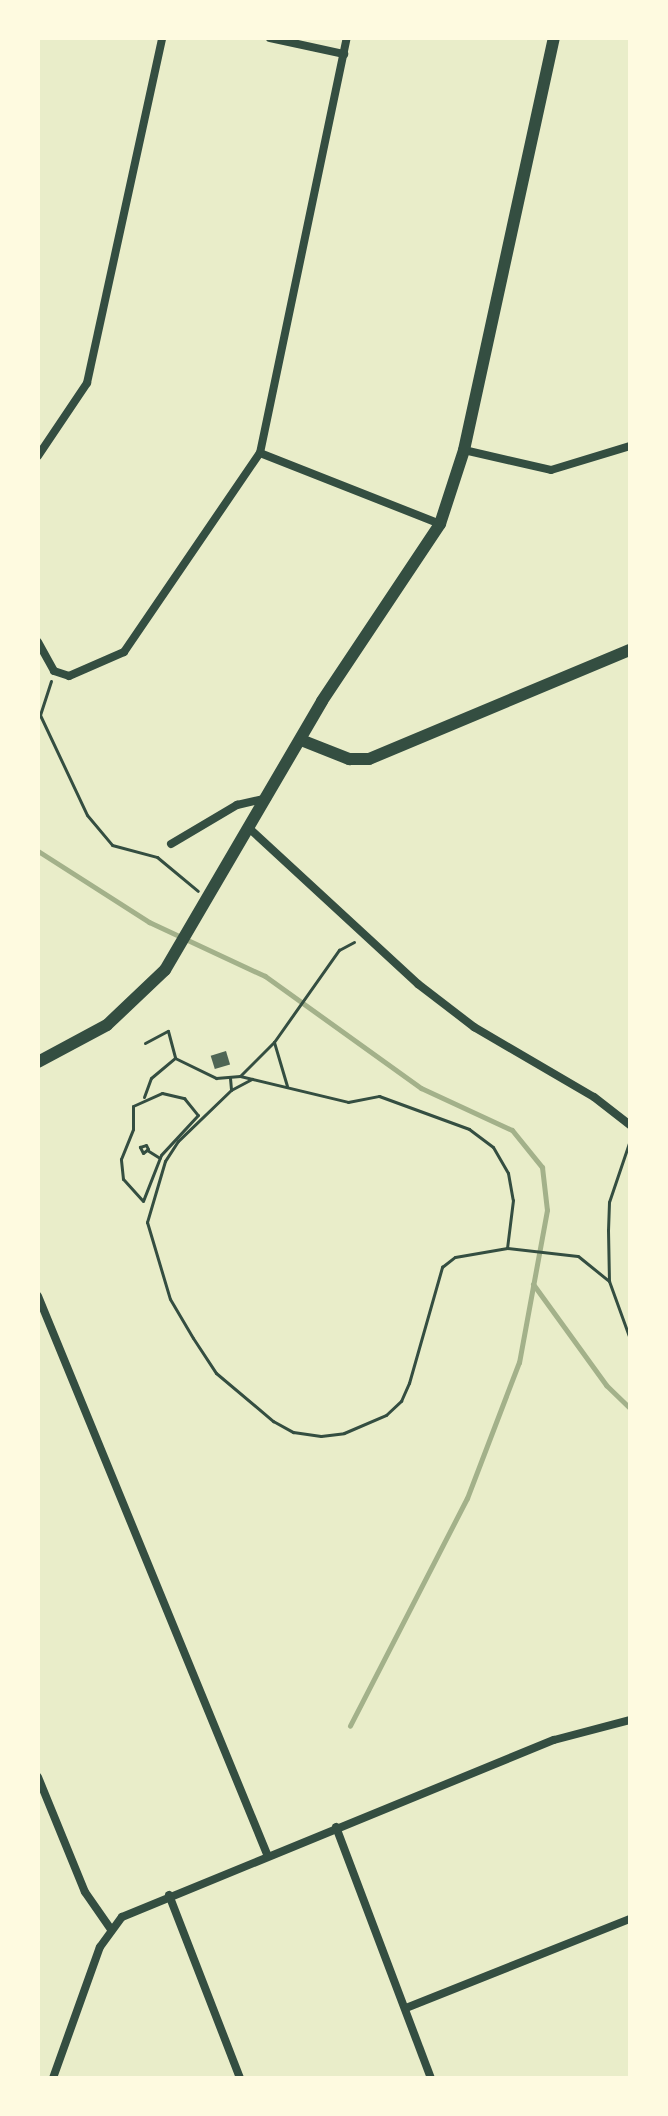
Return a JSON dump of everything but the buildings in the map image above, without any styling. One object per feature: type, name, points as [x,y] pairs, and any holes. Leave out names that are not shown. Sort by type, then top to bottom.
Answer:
[{"type":"street","points":[[38,456],[87,383],[162,38]]},
{"type":"street","points":[[270,38],[344,54]]},
{"type":"street","points":[[38,642],[54,671],[69,676],[113,658],[133,643],[260,453],[347,38]]},
{"type":"street","points":[[38,1062],[107,1025],[182,947],[301,740],[440,524],[464,450],[554,38]]},
{"type":"street","points":[[464,450],[551,470],[630,446]]},
{"type":"street","points":[[260,453],[440,524]]},
{"type":"street","points":[[301,740],[349,759],[369,759],[630,650]]},
{"type":"street","points":[[171,844],[237,805],[268,798]]},
{"type":"street","points":[[250,829],[367,932],[418,984],[474,1027],[594,1097],[630,1125]]},
{"type":"street","points":[[38,1296],[267,1854]]},
{"type":"street","points":[[53,2078],[110,1928],[138,1907],[554,1740],[630,1720]]},
{"type":"street","points":[[38,1777],[85,1892],[110,1928]]},
{"type":"street","points":[[336,1827],[431,2078]]},
{"type":"street","points":[[169,1895],[240,2078]]},
{"type":"street","points":[[406,2008],[630,1919]]},
{"type":"path","points":[[54,671],[40,715],[87,815],[112,845],[157,857],[210,900]]},
{"type":"path","points":[[240,1076],[274,1042],[339,950],[367,932]]},
{"type":"path","points":[[145,1043],[168,1031],[175,1058],[216,1078],[252,1078],[348,1102],[379,1096],[480,1135],[508,1173],[513,1200],[507,1248]]},
{"type":"path","points":[[274,1042],[287,1086]]},
{"type":"path","points":[[144,1097],[173,1094],[197,1110],[198,1115],[160,1158],[140,1200],[128,1189],[121,1167],[131,1139],[131,1112],[144,1097],[151,1078],[175,1058]]},
{"type":"path","points":[[230,1078],[231,1090]]},
{"type":"path","points":[[252,1078],[231,1090],[178,1141],[165,1161],[147,1222],[170,1299],[193,1338],[216,1373],[273,1421],[293,1432],[321,1436],[344,1433],[386,1415],[401,1401],[409,1383],[442,1267],[455,1257],[507,1248],[530,1255],[578,1256],[609,1281]]},
{"type":"path","points":[[131,1139],[160,1158]]},
{"type":"path","points":[[630,1140],[609,1202],[609,1281],[630,1339]]},
{"type":"waterway","points":[[38,851],[149,922],[265,976],[421,1088],[512,1130],[542,1167],[547,1210],[519,1362],[467,1498],[350,1726]]},
{"type":"waterway","points":[[533,1284],[606,1385],[630,1408]]}]
